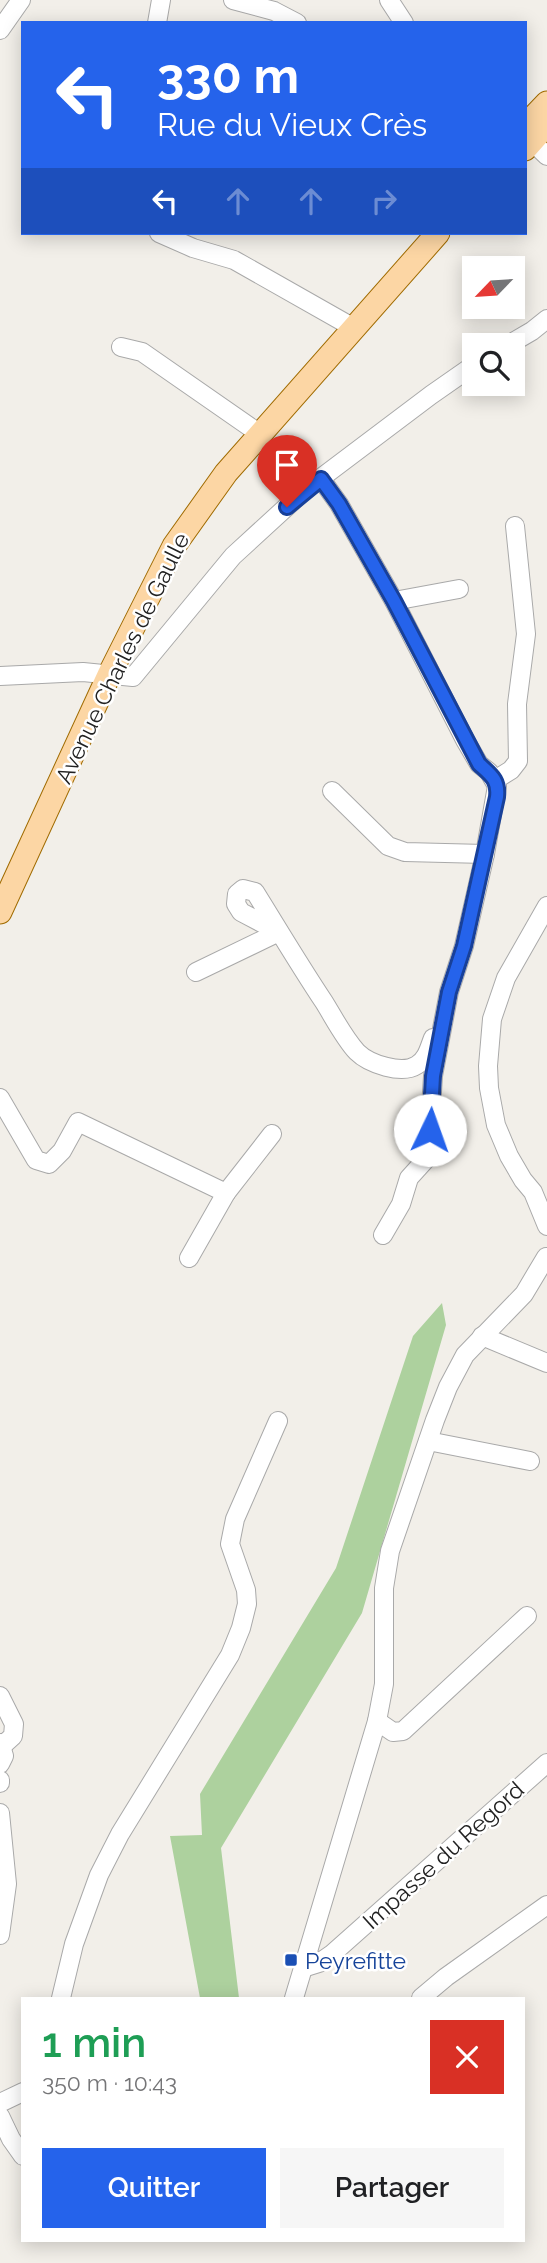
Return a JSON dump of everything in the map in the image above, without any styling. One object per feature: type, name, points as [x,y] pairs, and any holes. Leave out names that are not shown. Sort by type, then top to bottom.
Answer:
[{"type":"main road","name":"Avenue Charles de Gaulle","points":[[0,912],[109,675],[174,546],[226,473],[436,235]]},
{"type":"street","points":[[0,30],[21,0]]},
{"type":"street","points":[[157,21],[160,0]]},
{"type":"street","points":[[233,0],[274,11],[294,21]]},
{"type":"street","points":[[389,0],[403,21]]},
{"type":"street","points":[[164,235],[193,248],[234,260],[354,328]]},
{"type":"street","points":[[525,335],[547,319]]},
{"type":"street","points":[[121,347],[142,352],[260,433]]},
{"type":"street","points":[[0,676],[83,672],[133,677],[233,556],[321,479],[462,373]]},
{"type":"street","points":[[196,972],[279,932],[359,1054],[390,1067],[406,1069],[416,1066],[426,1057],[464,946],[497,797],[495,780],[479,764],[472,752],[394,601],[339,504],[321,479]]},
{"type":"street","points":[[495,780],[511,770],[518,761],[517,704],[526,634],[515,526]]},
{"type":"street","points":[[394,601],[459,589]]},
{"type":"street","points":[[332,791],[388,846],[405,852],[485,854]]},
{"type":"street","points":[[294,1997],[377,1721],[384,1684],[384,1588],[390,1551],[448,1387],[465,1355],[524,1294],[547,1258],[544,1247],[547,1227],[540,1194],[523,1180],[496,1125],[488,1066],[492,1019],[506,978],[547,906]]},
{"type":"street","points":[[383,1235],[401,1204],[409,1178],[428,1157],[433,1076],[449,992]]},
{"type":"street","points":[[0,1098],[36,1160],[49,1164],[62,1151],[78,1122],[226,1193]]},
{"type":"street","points":[[189,1258],[226,1193],[272,1134]]},
{"type":"street","points":[[524,1294],[547,1285]]},
{"type":"street","points":[[482,1336],[547,1363]]},
{"type":"street","points":[[61,1997],[74,1944],[99,1875],[120,1834],[230,1655],[241,1628],[247,1604],[246,1590],[230,1544],[235,1520],[278,1421]]},
{"type":"street","points":[[428,1441],[530,1461]]},
{"type":"street","points":[[377,1721],[393,1732],[403,1731],[527,1616]]},
{"type":"street","points":[[0,1696],[14,1724],[13,1736],[1,1744],[4,1756],[0,1764]]},
{"type":"street","name":"Impasse du Regord","points":[[303,1968],[319,1963],[332,1954],[547,1763]]},
{"type":"street","points":[[0,1813],[7,1884],[0,1935]]},
{"type":"street","points":[[422,1997],[547,1905]]},
{"type":"street","points":[[0,2103],[21,2093]]},
{"type":"street","points":[[0,2116],[21,2154]]},
{"type":"green space","points":[[442,1303],[446,1325],[362,1613],[221,1848],[239,1997],[200,1997],[170,1836],[202,1835],[200,1794],[336,1568],[413,1336]]},
{"type":"place","name":"Peyrefitte","points":[[291,1960]]},
{"type":"route","points":[[287,507],[321,479],[339,504],[394,601],[465,740],[479,764],[489,772],[497,786],[497,797],[464,946],[449,992],[433,1076],[430,1130]]}]
